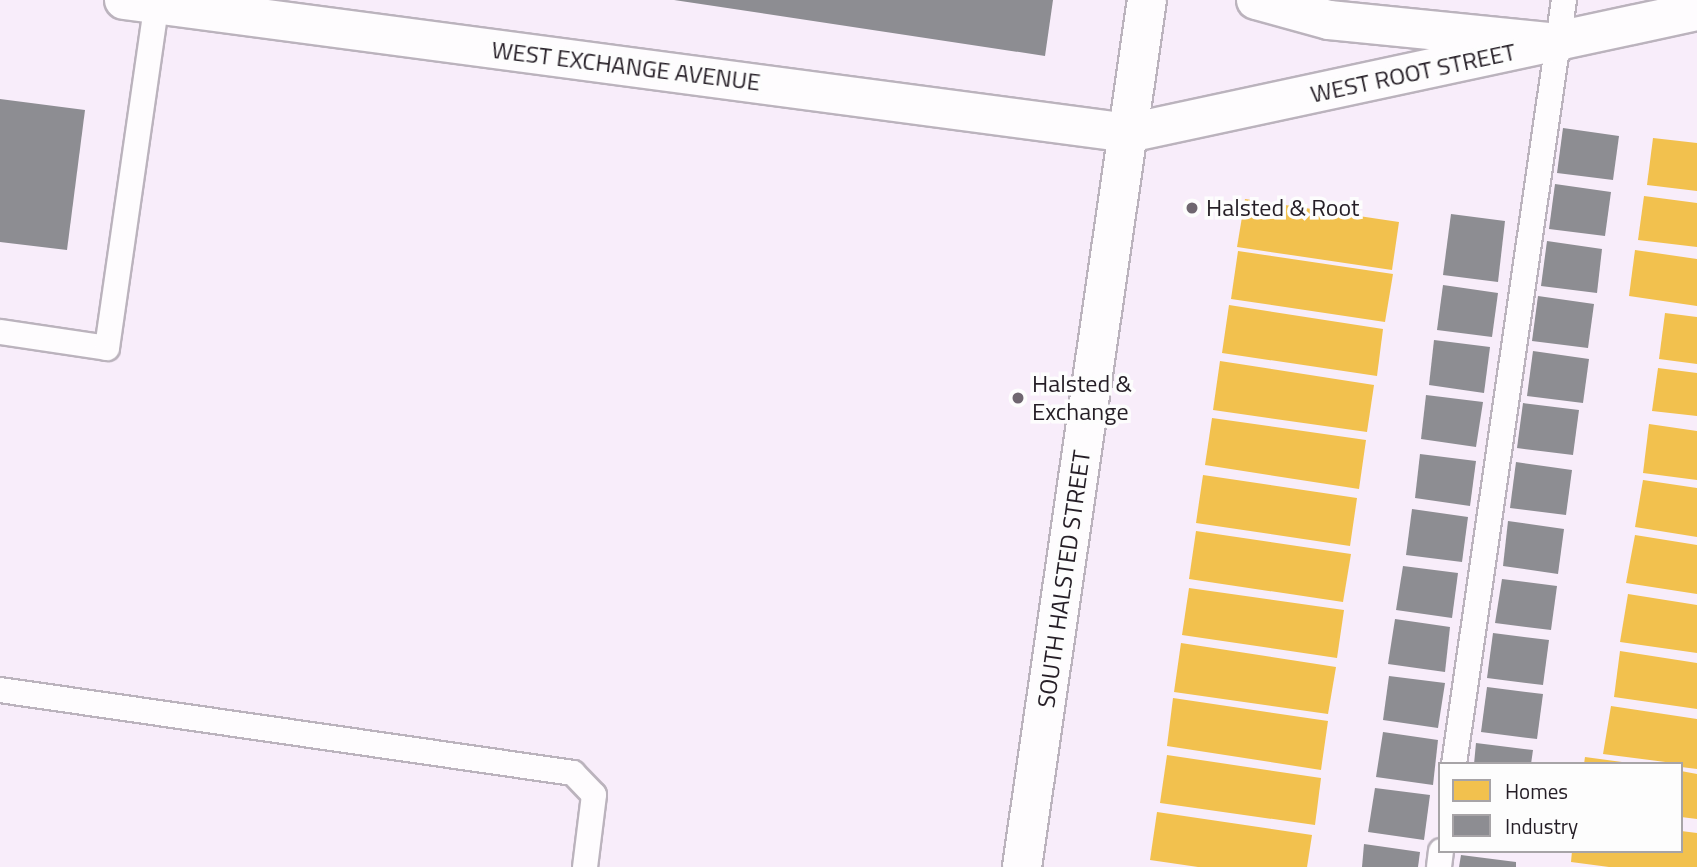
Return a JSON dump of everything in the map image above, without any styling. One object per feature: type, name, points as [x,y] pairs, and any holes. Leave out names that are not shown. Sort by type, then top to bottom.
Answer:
[{"type":"street","name":"SOUTH HALSTED STREET","points":[[1021,867],[1147,0]]},
{"type":"street","points":[[1256,0],[1329,20],[1558,43]]},
{"type":"street","name":"WEST EXCHANGE AVENUE","points":[[146,1],[1129,133]]},
{"type":"street","name":"WEST ROOT STREET","points":[[1129,133],[1697,11]]},
{"type":"lane","points":[[1454,762],[1564,0]]},
{"type":"lane","points":[[0,332],[107,348],[146,1]]},
{"type":"lane","points":[[0,690],[573,773],[594,795],[585,867]]},
{"type":"building: Homes","points":[[1653,138],[1697,143],[1697,191],[1647,185]]},
{"type":"building: Homes","points":[[1644,196],[1697,203],[1697,247],[1638,240]]},
{"type":"building: Homes","points":[[1245,199],[1399,222],[1392,270],[1237,247]]},
{"type":"building: Homes","points":[[1635,250],[1697,259],[1697,306],[1629,296]]},
{"type":"building: Homes","points":[[1238,251],[1393,274],[1385,322],[1231,299]]},
{"type":"building: Homes","points":[[1229,305],[1383,329],[1377,376],[1222,353]]},
{"type":"building: Homes","points":[[1665,313],[1697,317],[1697,364],[1659,359]]},
{"type":"building: Homes","points":[[1220,361],[1374,385],[1367,432],[1213,410]]},
{"type":"building: Homes","points":[[1658,368],[1697,373],[1697,416],[1652,411]]},
{"type":"building: Homes","points":[[1212,418],[1366,440],[1359,489],[1205,465]]},
{"type":"building: Homes","points":[[1649,424],[1697,431],[1697,480],[1643,473]]},
{"type":"building: Homes","points":[[1203,475],[1357,498],[1350,546],[1196,523]]},
{"type":"building: Homes","points":[[1643,480],[1697,488],[1697,537],[1635,527]]},
{"type":"building: Homes","points":[[1196,531],[1351,554],[1343,602],[1189,579]]},
{"type":"building: Homes","points":[[1635,535],[1697,545],[1697,594],[1626,583]]},
{"type":"building: Homes","points":[[1189,588],[1344,610],[1337,658],[1182,635]]},
{"type":"building: Homes","points":[[1628,594],[1697,605],[1697,653],[1620,642]]},
{"type":"building: Homes","points":[[1181,643],[1336,667],[1328,714],[1174,692]]},
{"type":"building: Homes","points":[[1620,651],[1697,663],[1697,709],[1614,697]]},
{"type":"building: Homes","points":[[1173,698],[1328,721],[1321,770],[1167,746]]},
{"type":"building: Homes","points":[[1611,706],[1697,719],[1697,769],[1683,767],[1683,762],[1603,754]]},
{"type":"building: Homes","points":[[1167,755],[1321,778],[1315,825],[1160,803]]},
{"type":"building: Homes","points":[[1585,757],[1622,762],[1584,762]]},
{"type":"building: Homes","points":[[1683,771],[1697,774],[1697,819],[1683,817]]},
{"type":"building: Homes","points":[[1157,812],[1312,835],[1307,867],[1198,867],[1150,860]]},
{"type":"building: Homes","points":[[1683,831],[1697,833],[1697,867],[1609,867],[1571,862],[1572,853],[1683,853]]},
{"type":"building: Industry","points":[[674,0],[1053,0],[1045,56]]},
{"type":"building: Industry","points":[[0,99],[85,110],[67,250],[0,242]]},
{"type":"building: Industry","points":[[1563,128],[1619,136],[1613,180],[1557,173]]},
{"type":"building: Industry","points":[[1555,184],[1611,192],[1605,236],[1549,229]]},
{"type":"building: Industry","points":[[1451,214],[1505,221],[1498,282],[1443,275]]},
{"type":"building: Industry","points":[[1547,241],[1602,249],[1597,293],[1541,286]]},
{"type":"building: Industry","points":[[1443,285],[1498,293],[1492,337],[1437,330]]},
{"type":"building: Industry","points":[[1538,296],[1594,304],[1588,348],[1532,341]]},
{"type":"building: Industry","points":[[1434,340],[1490,347],[1484,393],[1429,385]]},
{"type":"building: Industry","points":[[1533,351],[1589,359],[1583,403],[1527,396]]},
{"type":"building: Industry","points":[[1426,395],[1483,402],[1476,447],[1421,439]]},
{"type":"building: Industry","points":[[1523,403],[1579,410],[1573,455],[1517,448]]},
{"type":"building: Industry","points":[[1420,454],[1476,461],[1470,506],[1415,498]]},
{"type":"building: Industry","points":[[1516,462],[1572,470],[1566,515],[1510,508]]},
{"type":"building: Industry","points":[[1412,509],[1468,517],[1462,562],[1406,555]]},
{"type":"building: Industry","points":[[1508,521],[1564,529],[1558,574],[1503,566]]},
{"type":"building: Industry","points":[[1403,566],[1458,573],[1452,618],[1396,610]]},
{"type":"building: Industry","points":[[1502,579],[1557,586],[1551,630],[1495,623]]},
{"type":"building: Industry","points":[[1395,619],[1450,627],[1445,672],[1388,664]]},
{"type":"building: Industry","points":[[1493,633],[1549,640],[1543,685],[1487,678]]},
{"type":"building: Industry","points":[[1389,676],[1445,683],[1438,728],[1383,720]]},
{"type":"building: Industry","points":[[1487,687],[1543,694],[1537,739],[1481,732]]},
{"type":"building: Industry","points":[[1383,732],[1438,740],[1433,785],[1376,777]]},
{"type":"building: Industry","points":[[1476,743],[1533,750],[1531,762],[1474,762]]},
{"type":"building: Industry","points":[[1375,788],[1430,795],[1424,840],[1368,832]]},
{"type":"building: Industry","points":[[1364,844],[1420,852],[1418,867],[1362,867]]},
{"type":"building: Industry","points":[[1461,855],[1516,862],[1516,867],[1459,867]]},
{"type":"place","name":"Halsted & Root","points":[[1192,208]]},
{"type":"place","name":"Halsted & Exchange","points":[[1018,398]]}]
